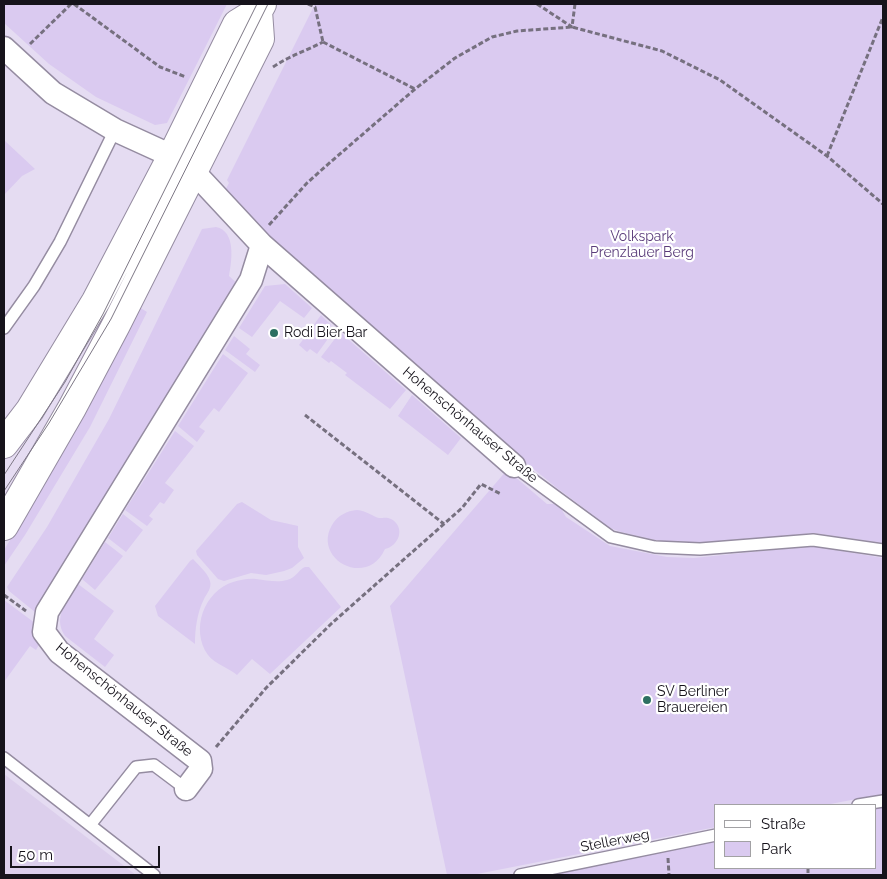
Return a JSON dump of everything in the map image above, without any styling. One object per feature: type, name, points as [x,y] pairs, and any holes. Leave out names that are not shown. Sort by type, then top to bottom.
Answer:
[{"type":"street","points":[[4,444],[30,410],[260,39],[260,7]]},
{"type":"street","points":[[10,53],[53,93],[115,130],[183,163]]},
{"type":"street","points":[[4,526],[72,408],[116,325],[183,163]]},
{"type":"street","name":"Hohenschönhauser Straße","points":[[183,163],[514,466]]},
{"type":"street","name":"Hohenschönhauser Straße","points":[[186,789],[201,769],[200,760],[59,652],[44,632],[47,612],[251,280],[264,237]]},
{"type":"lane","points":[[4,328],[34,286],[60,242],[115,130]]},
{"type":"lane","name":"Hohenschönhauser Straße","points":[[514,466],[611,536],[655,547],[700,549],[813,540],[883,550]]},
{"type":"lane","points":[[4,758],[154,875]]},
{"type":"lane","points":[[90,824],[136,767],[154,765],[186,789]]},
{"type":"lane","points":[[863,804],[883,800]]},
{"type":"lane","name":"Stellerweg","points":[[520,875],[714,835]]},
{"type":"path","points":[[10,53],[73,4],[160,67],[194,80]]},
{"type":"path","points":[[308,4],[315,7],[323,42]]},
{"type":"path","points":[[537,4],[572,27]]},
{"type":"path","points":[[572,27],[575,4]]},
{"type":"path","points":[[827,156],[883,17]]},
{"type":"path","points":[[264,237],[307,183],[415,89],[456,58],[492,37],[518,30],[572,27],[662,51],[720,80],[827,156],[883,204]]},
{"type":"path","points":[[273,67],[286,58],[305,52],[323,42]]},
{"type":"path","points":[[323,42],[415,89]]},
{"type":"path","points":[[306,415],[444,524]]},
{"type":"path","points":[[200,760],[207,757],[266,688],[332,623],[462,508],[481,484],[501,494]]},
{"type":"shaded area","points":[[4,774],[136,875],[4,875]]},
{"type":"green space","points":[[4,4],[227,4],[167,123],[155,125],[96,97],[49,64],[4,23]]},
{"type":"green space","name":"Volkspark Prenzlauer Berg","points":[[315,4],[883,4],[883,543],[814,533],[706,543],[681,543],[655,540],[610,528],[504,445],[262,233],[223,194],[229,183],[227,180]]},
{"type":"green space","points":[[4,140],[35,169],[22,176],[4,195]]},
{"type":"green space","points":[[216,227],[227,234],[230,240],[231,262],[229,276],[239,285],[35,612],[9,591],[7,587],[47,527],[109,419],[202,229]]},
{"type":"green space","points":[[285,284],[312,308],[304,318],[280,301],[252,337],[239,328],[265,286]]},
{"type":"green space","points":[[139,307],[147,312],[90,427],[25,535],[4,566],[4,550],[75,432]]},
{"type":"green space","points":[[321,315],[331,325],[330,336],[317,354],[310,349],[307,352],[299,345]]},
{"type":"green space","points":[[340,332],[406,390],[390,409],[345,375],[347,373],[331,361],[329,363],[321,357]]},
{"type":"green space","points":[[234,336],[250,349],[246,354],[260,365],[255,372],[225,350]]},
{"type":"green space","points":[[223,354],[248,373],[219,412],[214,408],[199,427],[205,431],[197,442],[178,426]]},
{"type":"green space","points":[[412,395],[461,438],[448,455],[398,416]]},
{"type":"green space","points":[[175,431],[194,446],[165,483],[174,490],[164,504],[160,502],[149,516],[153,519],[147,526],[125,510]]},
{"type":"green space","name":"SV Berliner Brauereien","points":[[507,470],[547,504],[554,504],[560,507],[566,517],[610,546],[667,557],[694,558],[812,546],[883,558],[883,794],[830,804],[714,804],[714,827],[472,875],[447,875],[390,606]]},
{"type":"green space","points":[[242,502],[271,520],[298,526],[298,547],[304,558],[292,568],[284,571],[266,575],[251,573],[224,581],[218,579],[197,555],[196,551],[237,504]]},
{"type":"green space","points":[[357,510],[396,522],[399,536],[394,544],[385,549],[377,561],[366,567],[355,568],[344,565],[335,558],[329,549],[328,537],[332,525],[340,516]]},
{"type":"green space","points":[[123,514],[143,530],[126,552],[108,538]]},
{"type":"green space","points":[[105,542],[123,556],[95,590],[82,579]]},
{"type":"green space","points":[[193,559],[203,569],[209,578],[210,584],[198,615],[195,644],[158,616],[155,606]]},
{"type":"green space","points":[[305,567],[309,567],[341,607],[270,674],[252,659],[237,675],[208,655],[200,634],[200,623],[203,612],[214,594],[233,582],[242,580],[287,580],[293,578]]},
{"type":"green space","points":[[78,584],[114,611],[94,639],[114,655],[105,667],[65,636],[61,629],[60,622],[63,609]]},
{"type":"green space","points":[[4,600],[35,623],[41,641],[36,650],[30,646],[4,682]]},
{"type":"green space","points":[[883,807],[883,875],[543,875],[714,841],[714,869],[877,869],[877,809]]},
{"type":"tram line","points":[[4,475],[65,382],[103,314],[257,4]]},
{"type":"tram line","points":[[4,491],[49,423],[111,319],[268,4]]},
{"type":"place","name":"Rodi Bier Bar","points":[[274,333]]},
{"type":"place","name":"SV Berliner Brauereien","points":[[647,700]]}]
